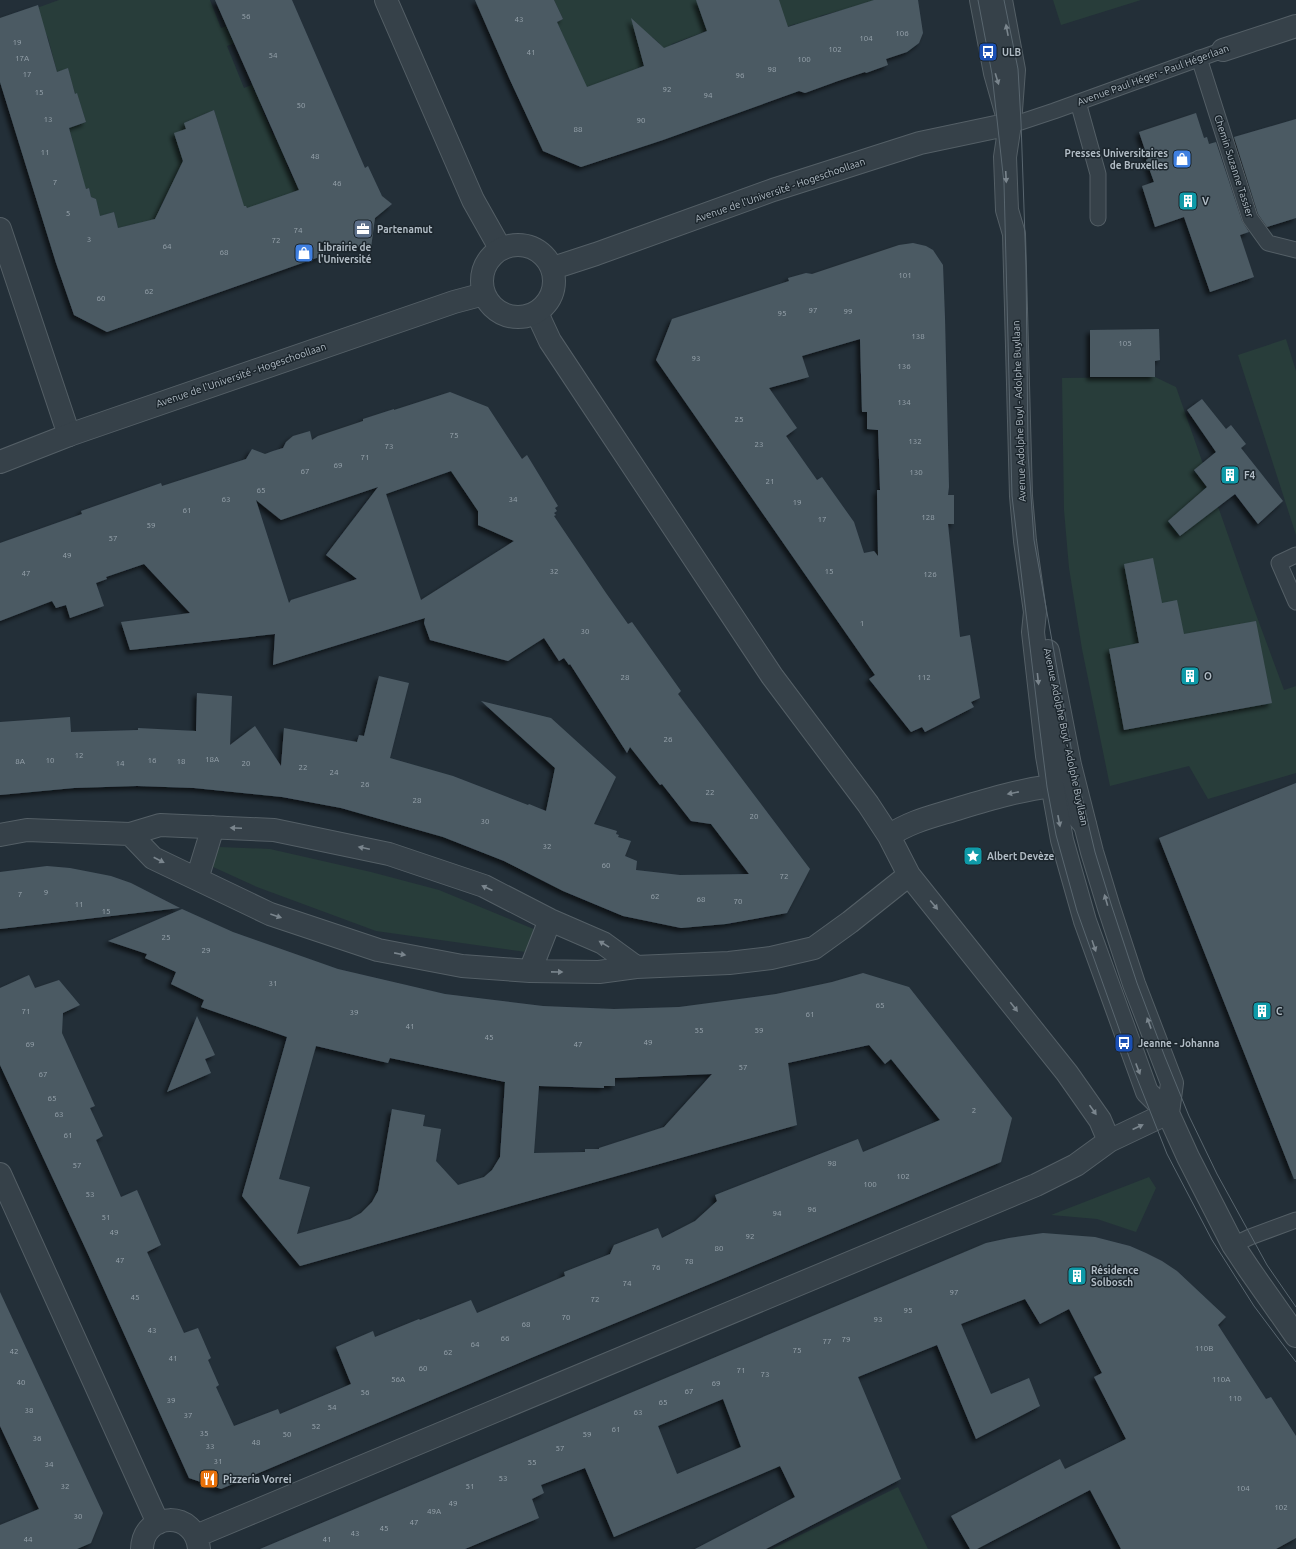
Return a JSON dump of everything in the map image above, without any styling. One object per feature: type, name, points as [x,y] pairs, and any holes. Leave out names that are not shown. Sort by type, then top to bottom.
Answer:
[{"type":"street","points":[[386,0],[473,200],[500,248]]},
{"type":"street","name":"Avenue Adolphe Buyl - Adolphe Buyllaan","points":[[981,0],[995,73],[1020,156],[1022,210],[1014,234],[1021,496],[1025,540],[1035,612],[1033,632],[1043,730],[1062,840],[1085,921],[1147,1092],[1168,1114],[1233,1245],[1296,1336]]},
{"type":"street","name":"Avenue Adolphe Buyl - Adolphe Buyllaan","points":[[1001,0],[1014,70],[1010,124]]},
{"type":"street","name":"Avenue Paul Héger - Paul Hégerlaan","points":[[1223,50],[1296,26]]},
{"type":"street","name":"Avenue de l'Université - Hogeschoollaan","points":[[553,268],[603,252],[774,190],[920,143],[1010,124]]},
{"type":"street","points":[[0,229],[69,435]]},
{"type":"street","points":[[515,244],[531,246],[544,255],[553,268],[555,280],[553,293],[547,304],[536,313],[521,317],[506,315],[493,307],[484,294],[481,284],[482,274],[486,263],[492,255],[500,248],[515,244]]},
{"type":"street","name":"Avenue de l'Université - Hogeschoollaan","points":[[0,462],[69,435],[449,303],[484,294]]},
{"type":"street","points":[[536,313],[550,341],[768,670],[868,804],[889,836],[909,875],[1067,1073],[1100,1120],[1109,1141]]},
{"type":"street","name":"Avenue Adolphe Buyl - Adolphe Buyllaan","points":[[1035,612],[1044,631],[1070,765],[1108,908],[1134,984],[1172,1083],[1168,1114]]},
{"type":"street","points":[[889,836],[902,827],[922,819],[1002,795],[1052,786],[1085,825]]},
{"type":"street","points":[[0,835],[27,830],[130,834],[160,825],[274,830],[389,854],[484,886],[550,920],[603,943],[636,967]]},
{"type":"street","points":[[197,878],[213,827]]},
{"type":"street","points":[[130,834],[153,858],[270,914],[378,950],[462,966],[530,972],[599,972],[636,967],[729,963],[771,958],[814,948],[850,922],[909,875]]},
{"type":"street","points":[[530,972],[550,920]]},
{"type":"street","points":[[142,1549],[147,1531],[158,1523],[172,1520],[180,1521],[192,1530],[197,1542],[1036,1184],[1076,1165],[1109,1141],[1168,1114]]},
{"type":"street","points":[[0,1174],[158,1523]]},
{"type":"lane","name":"Avenue Paul Héger - Paul Hégerlaan","points":[[1010,124],[1021,122],[1223,50]]},
{"type":"lane","name":"Chemin Suzanne Tassier","points":[[1199,58],[1250,218],[1268,243],[1296,250]]},
{"type":"lane","points":[[1078,102],[1098,174],[1098,218]]},
{"type":"lane","points":[[1296,555],[1279,563],[1296,602]]},
{"type":"lane","points":[[1233,1245],[1296,1220]]},
{"type":"green space","points":[[59,0],[210,0],[221,28],[227,26],[261,33],[227,46],[244,88],[277,74],[266,104],[261,106],[273,135],[286,130],[289,162],[286,163],[293,179],[315,169],[330,197],[250,216],[246,206],[179,229],[166,196],[158,213],[161,215],[139,235],[136,224],[118,228],[114,212],[97,217],[96,199],[91,197],[89,188],[82,190],[66,144],[73,142],[69,128],[86,122],[77,94],[75,94],[68,69],[57,72],[48,38],[34,9]],"holes":[[[214,110],[233,171],[203,184],[185,123]]]},
{"type":"green space","points":[[554,0],[882,0],[841,18],[839,11],[820,16],[823,24],[798,32],[795,24],[751,40],[707,31],[672,44],[680,76],[672,79],[659,43],[652,37],[642,40],[639,48],[648,83],[590,111],[571,53],[557,22],[563,19]]},
{"type":"green space","points":[[1053,0],[1141,0],[1061,25]]},
{"type":"green space","points":[[1286,339],[1296,371],[1296,535],[1238,355]]},
{"type":"green space","points":[[1155,377],[1176,387],[1284,690],[1296,686],[1296,773],[1208,799],[1189,766],[1110,786],[1082,649],[1069,568],[1064,510],[1062,378]]},
{"type":"green space","points":[[219,847],[270,849],[371,872],[439,890],[541,932],[533,953],[376,931],[257,887],[211,866]]},
{"type":"green space","points":[[1149,1177],[1156,1188],[1136,1232],[1097,1219],[1051,1215]]},
{"type":"green space","points":[[898,1487],[928,1549],[772,1549]]},
{"type":"building","points":[[215,0],[292,0],[365,168],[368,166],[382,196],[392,204],[375,218],[371,248],[319,242],[325,255],[107,332],[74,315],[56,263],[0,82],[0,18],[38,5],[57,72],[68,68],[75,94],[77,93],[86,122],[69,128],[86,189],[89,188],[91,197],[96,199],[100,216],[114,212],[118,228],[155,219],[183,161],[174,133],[186,129],[184,123],[214,110],[244,206],[247,208],[299,190]]},
{"type":"building","points":[[475,0],[554,0],[563,19],[557,22],[587,87],[644,66],[631,18],[664,48],[707,31],[696,0],[779,0],[788,27],[874,0],[918,0],[923,33],[919,43],[907,52],[886,59],[888,65],[805,93],[799,91],[663,140],[581,167],[543,151]]},
{"type":"building","name":"V","points":[[1196,113],[1204,138],[1207,137],[1209,144],[1216,142],[1242,221],[1249,232],[1240,235],[1254,277],[1210,292],[1184,217],[1155,227],[1142,186],[1154,182],[1146,160],[1148,159],[1139,132]]},
{"type":"building","points":[[1296,119],[1296,218],[1267,227],[1258,214],[1234,137]]},
{"type":"building","points":[[913,243],[926,246],[933,250],[943,265],[948,495],[954,495],[954,524],[948,524],[960,637],[970,635],[980,698],[971,702],[974,707],[925,732],[922,727],[911,732],[869,679],[875,675],[656,360],[672,319],[789,281],[788,278],[806,273],[812,274],[899,245]],"holes":[[[860,339],[862,412],[867,412],[867,429],[878,430],[880,490],[877,490],[878,556],[874,551],[864,553],[854,522],[822,477],[817,480],[786,436],[797,428],[769,388],[809,377],[802,356]]]},
{"type":"building","points":[[1159,329],[1160,360],[1155,361],[1155,377],[1090,377],[1090,330]]},
{"type":"building","points":[[450,392],[488,407],[522,459],[527,455],[558,506],[555,508],[557,511],[554,513],[556,515],[554,516],[606,593],[628,624],[632,622],[681,691],[678,694],[810,869],[787,913],[726,924],[681,928],[623,916],[563,891],[504,861],[443,837],[341,808],[282,797],[194,788],[137,786],[74,788],[0,795],[0,722],[70,717],[71,732],[138,730],[138,728],[196,731],[197,693],[232,696],[230,745],[255,726],[281,766],[284,728],[357,742],[359,735],[364,736],[379,676],[409,683],[390,758],[453,776],[546,811],[555,768],[481,701],[551,718],[616,777],[594,824],[617,831],[616,834],[619,835],[618,837],[631,841],[625,856],[637,861],[636,870],[680,875],[749,874],[711,824],[691,821],[630,747],[627,753],[570,664],[569,665],[564,658],[559,661],[544,638],[508,661],[430,640],[424,623],[425,618],[273,665],[275,634],[130,650],[121,622],[190,613],[144,564],[106,577],[107,579],[96,583],[104,606],[70,618],[66,605],[56,608],[52,601],[0,621],[0,543],[82,514],[81,511],[161,483],[162,486],[246,459],[252,449],[265,454],[283,448],[286,442],[293,436],[310,431],[312,440],[318,436],[363,421],[363,419]],"holes":[[[451,471],[478,511],[478,525],[514,541],[421,600],[386,494]],[[378,487],[326,555],[357,579],[291,600],[289,603],[256,500],[281,520]]]},
{"type":"building","name":"F4","points":[[1202,399],[1226,429],[1231,425],[1246,444],[1241,448],[1283,501],[1258,524],[1235,494],[1180,536],[1168,521],[1207,487],[1194,470],[1216,452],[1187,410]]},
{"type":"building","name":"O","points":[[1153,558],[1162,603],[1177,600],[1184,634],[1256,621],[1272,703],[1124,730],[1109,649],[1139,643],[1124,564]]},
{"type":"building","name":"C","points":[[1296,783],[1296,1179],[1294,1179],[1159,838]]},
{"type":"building","points":[[47,866],[70,868],[111,876],[131,883],[180,908],[0,929],[0,872]]},
{"type":"building","points":[[182,909],[233,932],[338,969],[445,994],[543,1006],[614,1009],[679,1007],[776,994],[832,982],[863,973],[909,987],[1012,1118],[1001,1162],[221,1489],[189,1478],[88,1254],[0,1065],[0,988],[29,975],[35,988],[59,980],[80,1005],[63,1013],[62,1033],[95,1106],[90,1108],[103,1136],[96,1140],[121,1197],[137,1190],[161,1245],[147,1252],[184,1333],[198,1328],[211,1358],[208,1360],[219,1385],[216,1387],[234,1426],[278,1409],[280,1414],[351,1384],[336,1347],[373,1331],[375,1337],[471,1300],[477,1313],[565,1276],[564,1272],[610,1254],[614,1245],[658,1228],[662,1238],[695,1221],[717,1201],[715,1195],[858,1139],[863,1152],[940,1120],[891,1059],[885,1064],[869,1045],[788,1063],[797,1125],[300,1266],[242,1196],[287,1037],[201,1007],[204,1000],[171,984],[176,972],[145,958],[147,954],[108,941]],"holes":[[[316,1046],[388,1063],[390,1058],[505,1082],[500,1157],[492,1170],[484,1177],[458,1185],[436,1161],[441,1129],[423,1126],[425,1115],[392,1109],[378,1191],[372,1202],[361,1213],[350,1219],[297,1234],[310,1187],[279,1179]],[[712,1074],[664,1127],[599,1149],[585,1149],[585,1152],[534,1153],[539,1086],[604,1088],[604,1086],[615,1086],[615,1078]]]},
{"type":"building","points":[[197,1016],[215,1055],[205,1059],[211,1073],[167,1092]]},
{"type":"building","points":[[1043,1233],[1095,1237],[1130,1246],[1162,1261],[1177,1271],[1226,1317],[1218,1325],[1266,1399],[1271,1397],[1296,1436],[1296,1538],[1276,1549],[1121,1549],[1090,1490],[977,1549],[970,1549],[951,1516],[1060,1459],[1065,1469],[1126,1439],[1094,1377],[1102,1373],[1069,1309],[1040,1324],[1025,1299],[961,1324],[991,1394],[1029,1378],[1040,1406],[976,1439],[937,1345],[858,1377],[901,1479],[766,1549],[695,1549],[795,1497],[780,1466],[614,1537],[585,1468],[541,1485],[544,1493],[532,1499],[539,1518],[465,1549],[260,1549],[986,1243]],"holes":[[[723,1399],[741,1447],[677,1474],[658,1426]]]},
{"type":"building","points":[[0,1292],[103,1513],[91,1543],[77,1549],[0,1549],[0,1525],[39,1509],[0,1426]]},
{"type":"tram line","points":[[978,0],[992,74],[1004,183],[1012,496],[1047,787],[1056,835],[1077,911],[1133,1068],[1167,1154],[1212,1240],[1254,1306],[1296,1362]]},
{"type":"tram line","points":[[1004,0],[1018,69],[1021,122],[1026,266],[1028,453],[1034,540],[1074,764],[1095,852],[1112,907],[1137,983],[1189,1116],[1217,1174],[1267,1265],[1296,1307]]},
{"type":"place","name":"ULB","points":[[988,52]]},
{"type":"place","name":"Presses Universitaires de Bruxelles","points":[[1182,159]]},
{"type":"place","name":"V","points":[[1188,201]]},
{"type":"place","name":"Partenamut","points":[[363,229]]},
{"type":"place","name":"Librairie de l'Université","points":[[304,253]]},
{"type":"place","name":"F4","points":[[1230,475]]},
{"type":"place","name":"O","points":[[1190,676]]},
{"type":"place","name":"Albert Devèze","points":[[973,856]]},
{"type":"place","name":"C","points":[[1262,1011]]},
{"type":"place","name":"Jeanne - Johanna","points":[[1124,1043]]},
{"type":"place","name":"Résidence Solbosch","points":[[1077,1276]]},
{"type":"place","name":"Pizzeria Vorrei","points":[[209,1479]]}]
